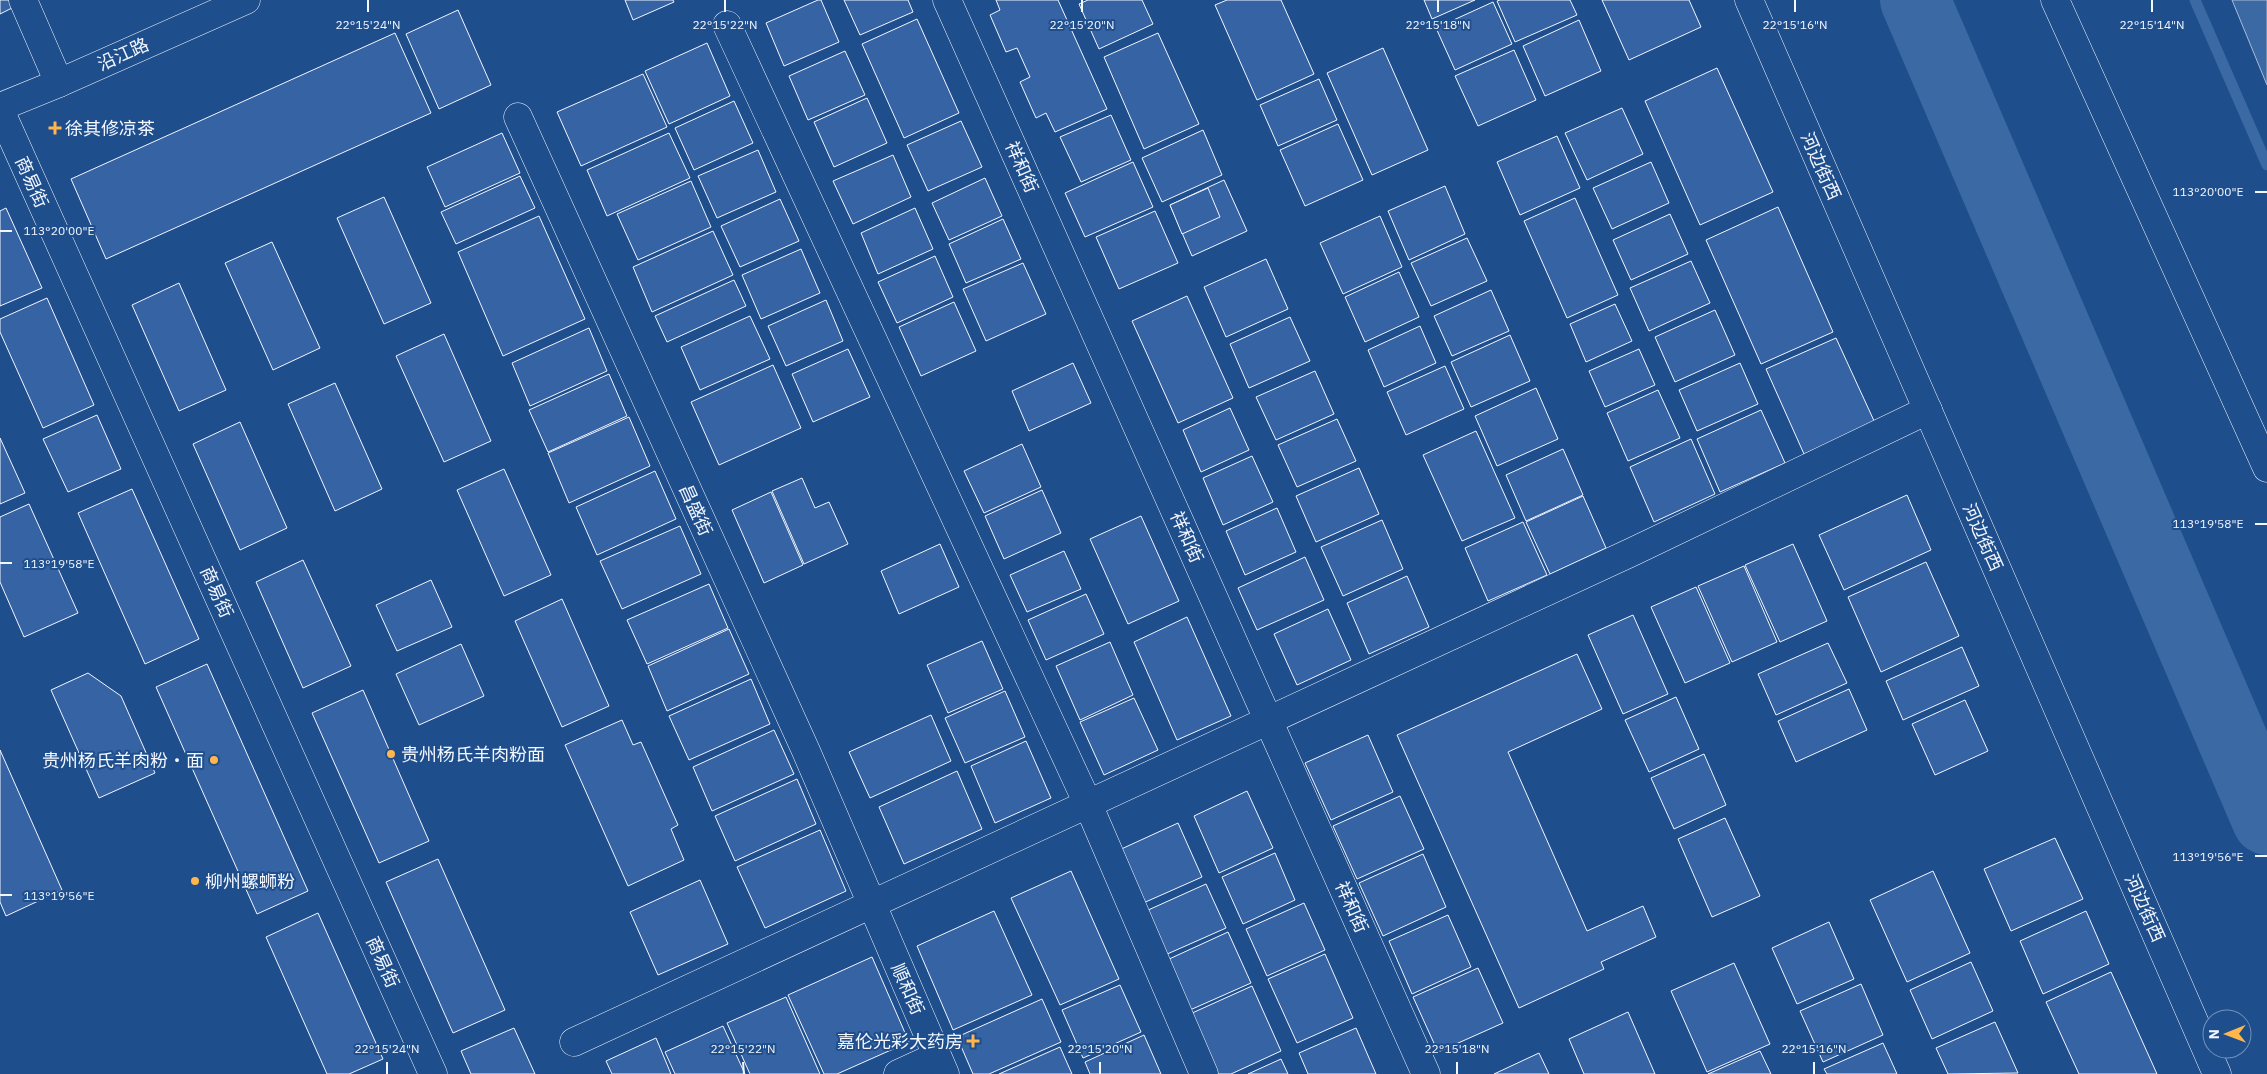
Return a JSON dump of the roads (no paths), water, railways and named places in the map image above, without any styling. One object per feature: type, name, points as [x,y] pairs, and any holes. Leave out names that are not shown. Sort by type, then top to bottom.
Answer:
[{"type":"street","points":[[23,0],[59,83]]},
{"type":"street","name":"沿江路","points":[[0,107],[59,83],[246,0]]},
{"type":"street","name":"祥和街","points":[[947,0],[1426,1074]]},
{"type":"street","name":"河边街西","points":[[1749,0],[2217,1074]]},
{"type":"street","points":[[2055,0],[2267,468]]},
{"type":"street","points":[[726,25],[1088,804],[1204,1074]]},
{"type":"street","name":"商易街","points":[[0,110],[433,1074]]},
{"type":"street","name":"昌盛街","points":[[518,117],[806,751],[871,905]]},
{"type":"street","points":[[574,1042],[1622,556],[1928,410]]},
{"type":"street","name":"順和街","points":[[871,905],[941,1065]]},
{"type":"street","points":[[898,1074],[941,1065]]},
{"type":"water","points":[[2232,0],[2267,0],[2267,85]]},
{"type":"waterway","points":[[1915,0],[2267,820]]},
{"type":"waterway","points":[[2195,0],[2267,165]]},
{"type":"place","name":"徐其修凉茶","points":[[55,128]]},
{"type":"place","name":"贵州杨氏羊肉粉面","points":[[391,754]]},
{"type":"place","name":"贵州杨氏羊肉粉・面","points":[[214,760]]},
{"type":"place","name":"柳州螺蛳粉","points":[[195,881]]},
{"type":"place","name":"嘉伦光彩大药房","points":[[973,1041]]}]
